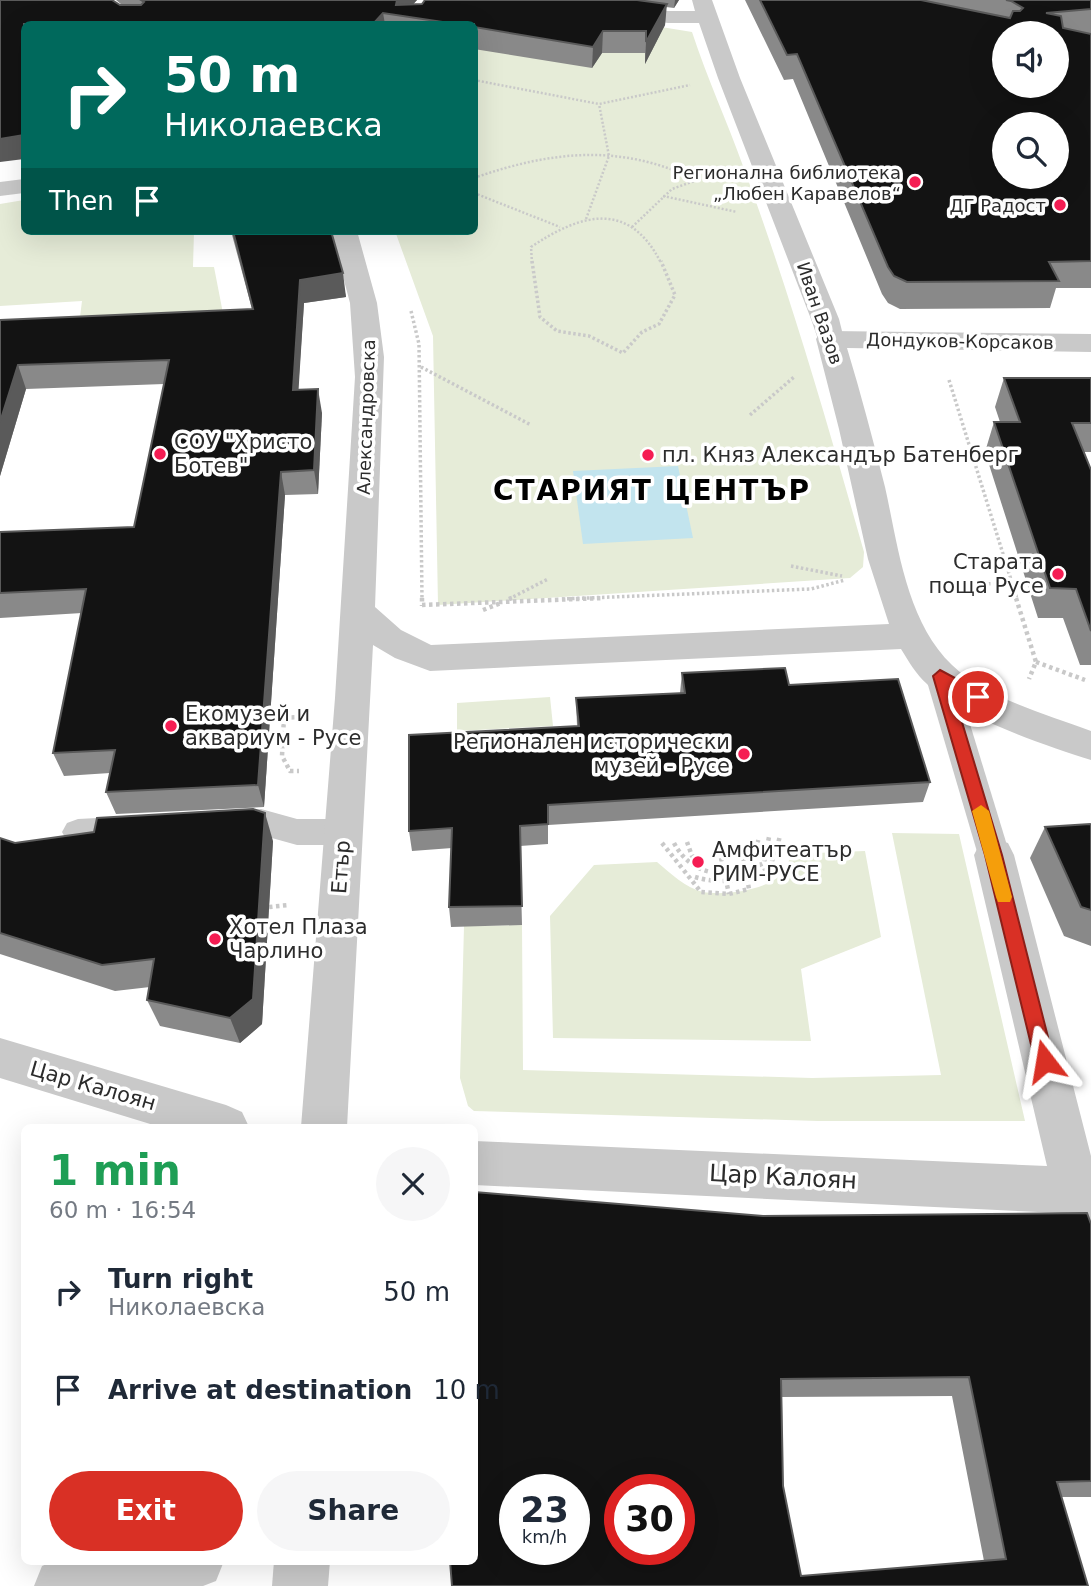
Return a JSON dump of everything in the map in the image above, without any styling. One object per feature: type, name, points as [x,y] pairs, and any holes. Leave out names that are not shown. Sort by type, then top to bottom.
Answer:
[{"type":"street","points":[[542,0],[667,17],[706,9]]},
{"type":"street","name":"Иван Вазов","points":[[706,9],[729,78],[825,319],[892,582],[919,653],[940,676]]},
{"type":"street","points":[[0,189],[21,186]]},
{"type":"street","name":"Александровска","points":[[345,235],[362,286],[370,341],[356,607]]},
{"type":"street","name":"Дондуков-Корсаков","points":[[830,339],[1091,343]]},
{"type":"street","points":[[356,607],[369,624],[387,639],[406,651],[430,659],[911,636]]},
{"type":"street","name":"Етър","points":[[324,1124],[356,607]]},
{"type":"street","points":[[940,676],[1014,715],[1091,746]]},
{"type":"street","points":[[994,855],[1084,1190],[1091,1234]]},
{"type":"street","name":"Цар Калоян","points":[[0,1058],[47,1075],[218,1124]]},
{"type":"street","name":"Цар Калоян","points":[[478,1163],[1084,1190]]},
{"type":"street","points":[[62,1586],[175,1565]]},
{"type":"street","points":[[300,1586],[302,1565]]},
{"type":"lane","points":[[940,676],[994,855]]},
{"type":"lane","points":[[78,832],[261,822],[297,832],[343,832]]},
{"type":"path","points":[[478,81],[599,104],[729,78]]},
{"type":"path","points":[[586,219],[609,156],[599,104]]},
{"type":"path","points":[[478,177],[519,163],[567,154],[609,156],[668,166],[696,180],[662,195],[632,227]]},
{"type":"path","points":[[478,195],[561,227]]},
{"type":"path","points":[[662,195],[741,213]]},
{"type":"path","points":[[586,219],[632,227],[647,235],[675,295],[659,324],[642,332],[622,353],[589,336],[558,331],[540,317],[533,283],[531,247],[561,227],[586,219]]},
{"type":"path","points":[[410,307],[419,344],[422,605],[424,636],[430,659]]},
{"type":"path","points":[[939,340],[1036,662],[1085,680]]},
{"type":"path","points":[[420,367],[531,425]]},
{"type":"path","points":[[750,415],[795,376]]},
{"type":"path","points":[[422,605],[811,590],[850,578]]},
{"type":"path","points":[[482,611],[548,579]]},
{"type":"path","points":[[892,582],[1012,584]]},
{"type":"path","points":[[270,718],[284,717],[282,756],[290,771],[300,771]]},
{"type":"path","points":[[770,882],[768,869],[776,855],[780,835]]},
{"type":"path","points":[[674,843],[677,852],[688,865],[706,873],[724,874],[764,863],[769,836]]},
{"type":"path","points":[[754,856],[759,837]]},
{"type":"path","points":[[687,842],[692,856],[699,859]]},
{"type":"path","points":[[662,843],[674,861],[694,876],[707,881],[726,882],[768,869]]},
{"type":"path","points":[[694,876],[701,892],[729,894],[749,889],[743,857]]},
{"type":"path","points":[[721,859],[729,894]]},
{"type":"green space","points":[[496,0],[692,32],[777,262],[836,455],[864,552],[863,567],[850,578],[438,605],[433,336],[396,235],[478,235],[477,21]]},
{"type":"green space","points":[[21,200],[21,235],[194,235],[193,267],[214,267],[227,334],[77,341],[82,301],[0,306],[0,204]]},
{"type":"green space","points":[[550,697],[553,726],[457,731],[457,703]]},
{"type":"green space","points":[[892,833],[959,834],[1025,1121],[818,1121],[474,1111],[468,1106],[460,1078],[464,926],[522,925],[523,1070],[812,1078],[941,1075]]},
{"type":"green space","points":[[865,851],[881,937],[801,969],[811,1041],[553,1038],[550,916],[594,865],[657,862],[690,887],[703,892],[723,893],[759,887],[779,877],[791,854]]},
{"type":"water","points":[[678,466],[693,538],[583,544],[573,471]]},
{"type":"building","points":[[0,0],[112,0],[120,5],[141,5],[144,2],[141,0],[397,0],[396,5],[422,4],[425,0],[637,0],[667,4],[646,42],[646,31],[603,31],[593,47],[478,28],[478,21],[436,21],[383,13],[376,21],[21,21],[21,136],[0,139]]},
{"type":"building","points":[[760,0],[921,0],[1010,18],[1013,11],[1023,8],[1006,0],[1091,0],[1091,9],[1046,13],[1061,16],[1062,21],[992,21],[992,98],[1069,98],[1069,29],[1091,34],[1091,261],[1049,262],[1059,281],[907,282],[894,276],[797,54],[787,55]]},
{"type":"building","points":[[234,235],[332,235],[343,273],[300,280],[293,390],[318,389],[314,470],[281,472],[258,785],[106,792],[115,750],[53,753],[86,589],[0,593],[0,532],[134,527],[169,360],[18,365],[0,422],[0,320],[253,309]]},
{"type":"building","name":"Старата поща Русе","points":[[1004,378],[1091,378],[1091,423],[1072,423],[1091,470],[1091,631],[1076,589],[1050,588],[994,422],[1020,422]]},
{"type":"building","points":[[785,668],[789,685],[898,679],[930,782],[548,805],[548,824],[520,826],[522,906],[449,907],[452,828],[409,831],[409,735],[579,726],[576,698],[685,693],[682,673]]},
{"type":"building","points":[[253,809],[265,813],[253,999],[230,1018],[147,1000],[154,959],[102,965],[0,933],[0,838],[15,843],[94,832],[97,818]]},
{"type":"building","points":[[1090,824],[1091,910],[1081,907],[1045,827]]},
{"type":"building","points":[[478,1192],[763,1216],[1087,1213],[1091,1224],[1091,1481],[1057,1482],[1088,1586],[452,1586],[450,1565],[478,1565]],"holes":[[[969,1377],[1006,1559],[801,1576],[783,1486],[781,1379]]]},
{"type":"slow traffic","points":[[981,811],[1004,897]]},
{"type":"place","name":"Регионална библиотека „Любен Каравелов“","points":[[915,182]]},
{"type":"place","name":"ДГ Радост","points":[[1060,205]]},
{"type":"place","name":"СОУ \"Христо Ботев\"","points":[[160,454]]},
{"type":"place","name":"пл. Княз Александър Батенберг","points":[[648,455]]},
{"type":"place","name":"Старата поща Русе","points":[[1058,574]]},
{"type":"place","name":"Екомузей и аквариум - Русе","points":[[171,726]]},
{"type":"place","name":"Регионален исторически музей - Русе","points":[[744,754]]},
{"type":"place","name":"Амфитеатър РИМ-РУСЕ","points":[[698,862]]},
{"type":"place","name":"Хотел Плаза Чарлино","points":[[215,939]]},
{"type":"district","name":"СТАРИЯТ ЦЕНТЪР","points":[[652,490]]},
{"type":"route","points":[[978,697],[940,676],[994,855],[1045,1061]]}]
